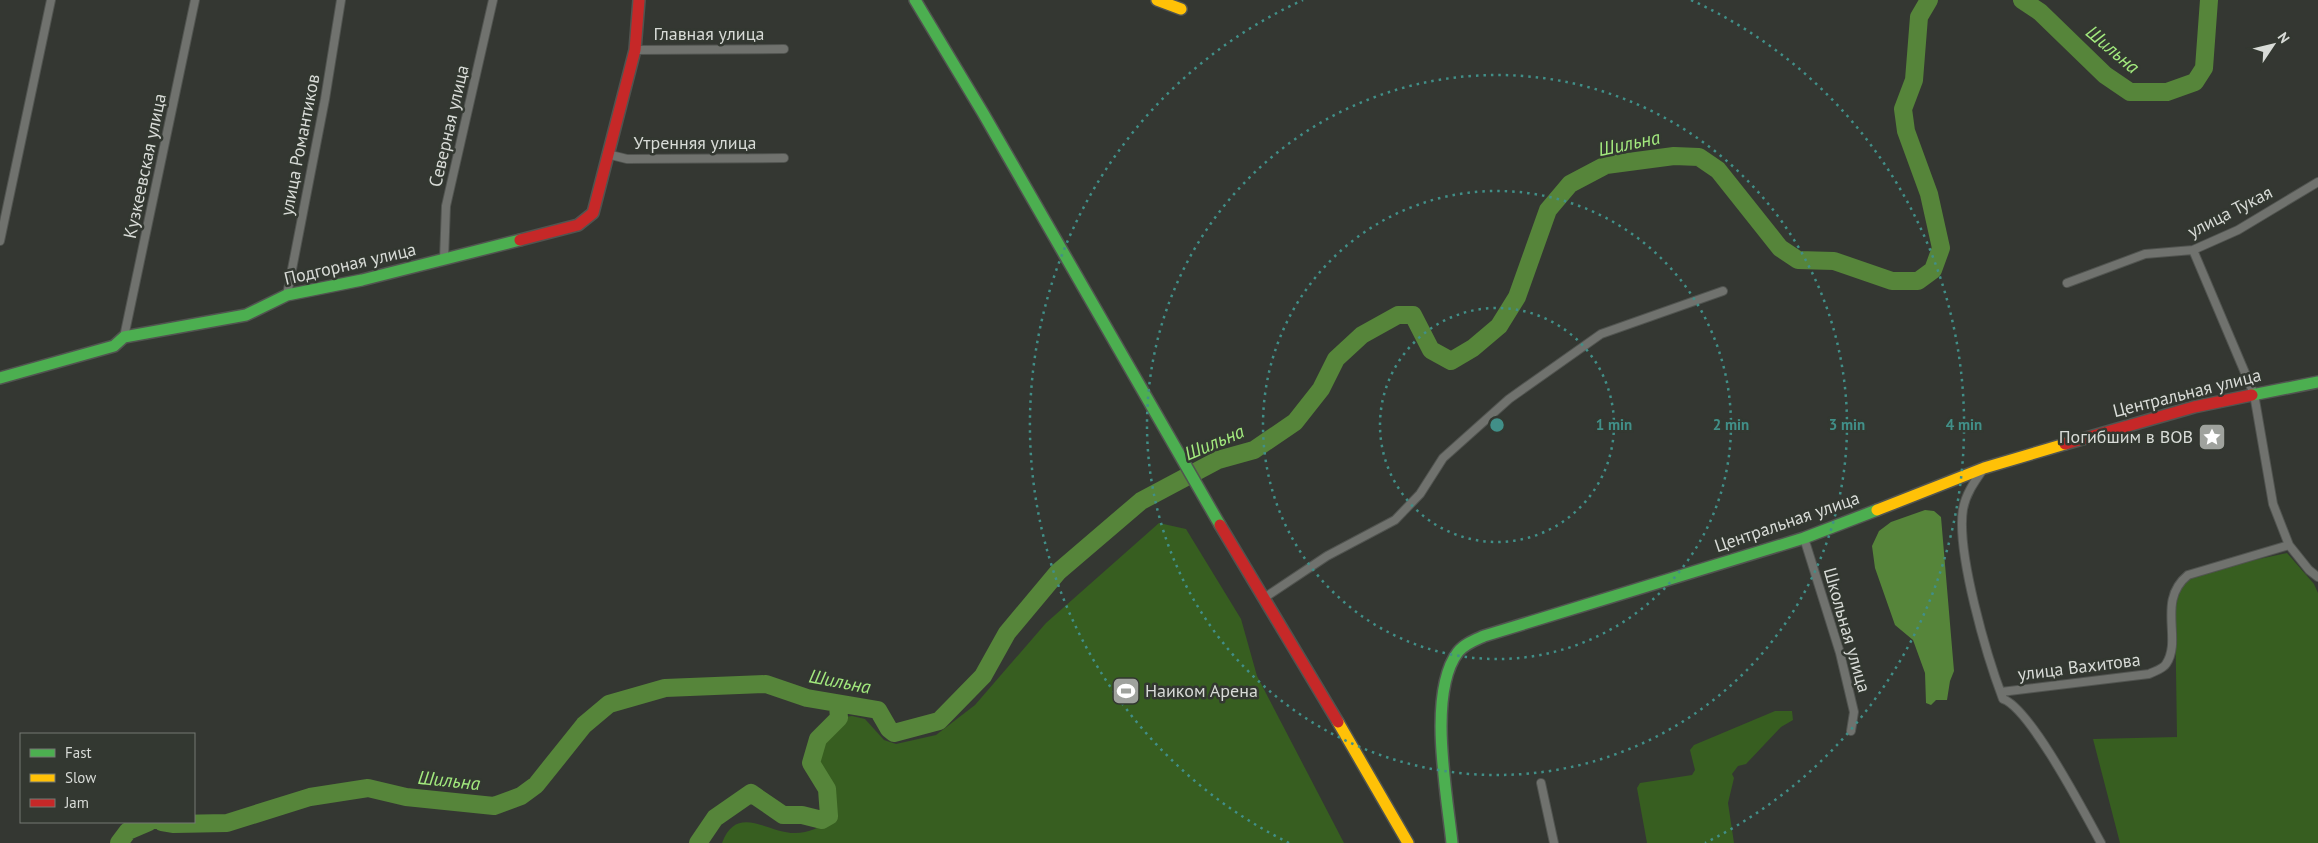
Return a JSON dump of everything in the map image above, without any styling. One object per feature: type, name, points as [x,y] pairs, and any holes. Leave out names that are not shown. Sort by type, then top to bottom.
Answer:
[{"type":"street","points":[[0,241],[51,0]]},
{"type":"street","name":"Кузкеевская улица","points":[[124,337],[195,0]]},
{"type":"street","name":"улица Романтиков","points":[[287,295],[325,99],[341,0]]},
{"type":"street","name":"Северная улица","points":[[444,259],[446,206],[493,0]]},
{"type":"street","points":[[607,154],[635,50],[639,0]]},
{"type":"street","points":[[915,0],[926,15],[1176,452],[1210,506],[1408,843]]},
{"type":"street","points":[[926,15],[928,0]]},
{"type":"street","points":[[1157,0],[1181,9]]},
{"type":"street","name":"Главная улица","points":[[635,50],[784,49]]},
{"type":"street","name":"Подгорная улица","points":[[0,378],[114,346],[124,337],[246,315],[287,295],[362,280],[578,225],[593,213],[607,154]]},
{"type":"street","name":"Утренняя улица","points":[[607,154],[627,158],[784,158]]},
{"type":"street","name":"улица Тукая","points":[[2067,283],[2144,254],[2193,250],[2238,230],[2318,182]]},
{"type":"street","points":[[2193,250],[2254,394],[2273,504],[2289,545],[2309,570],[2318,577]]},
{"type":"street","points":[[1264,598],[1327,556],[1395,520],[1420,494],[1444,458],[1509,399],[1602,334],[1723,291]]},
{"type":"street","name":"Центральная улица","points":[[1452,843],[1440,716],[1442,688],[1449,666],[1457,652],[1467,644],[1484,636],[1804,538],[1984,468],[2194,407],[2318,382]]},
{"type":"street","points":[[1984,468],[1967,493],[1963,509],[1961,533],[1981,628],[2003,699],[2011,702],[2020,710],[2043,743],[2101,843]]},
{"type":"street","points":[[1961,476],[1967,493]]},
{"type":"street","name":"Школьная улица","points":[[1804,538],[1840,653],[1854,712],[1851,732]]},
{"type":"street","name":"улица Вахитова","points":[[2001,692],[2149,674],[2165,666],[2170,656],[2172,598],[2177,584],[2188,575],[2289,545]]},
{"type":"street","points":[[1541,783],[1554,843]]},
{"type":"shaded area","points":[[1925,510],[1934,511],[1941,517],[1954,671],[1950,681],[1947,700],[1936,700],[1931,705],[1926,703],[1925,673],[1913,640],[1895,625],[1875,568],[1872,546],[1879,531],[1891,522]]},
{"type":"shaded area","name":"Наиком Арена","points":[[1159,523],[1186,529],[1241,619],[1257,676],[1344,843],[722,843],[728,831],[744,822],[795,833],[814,829],[831,820],[833,789],[822,772],[817,751],[819,734],[825,725],[835,718],[852,716],[865,719],[884,740],[896,744],[936,735],[975,705],[1046,623]]},
{"type":"shaded area","points":[[2287,553],[2314,584],[2318,593],[2318,843],[2120,843],[2093,739],[2177,737],[2175,603],[2181,587],[2190,578],[2236,564]]},
{"type":"shaded area","points":[[1775,711],[1792,711],[1793,720],[1781,727],[1746,764],[1738,766],[1732,774],[1734,778],[1728,803],[1734,843],[1647,843],[1637,788],[1640,783],[1692,775],[1695,770],[1690,750],[1694,745]]},
{"type":"waterway","name":"Шильна","points":[[168,823],[227,823],[310,797],[368,788],[406,797],[494,806],[521,796],[536,785],[584,725],[609,704],[665,688],[766,684],[807,698],[878,710],[889,729],[894,733],[939,721],[983,676],[1007,633],[1058,572],[1141,501],[1218,460],[1254,450],[1295,422],[1321,389],[1336,359],[1362,335],[1398,315],[1413,315],[1431,350],[1451,361],[1473,348],[1499,326],[1517,297],[1548,210],[1570,184],[1606,165],[1674,156],[1699,157],[1718,170],[1780,248],[1798,260],[1834,261],[1892,281],[1918,281],[1933,270],[1941,248],[1929,194],[1906,131],[1903,109],[1914,80],[1919,17],[1929,0]]},
{"type":"waterway","name":"Шильна","points":[[2022,0],[2040,12],[2105,75],[2130,92],[2167,92],[2195,82],[2204,68],[2209,0]]},
{"type":"waterway","points":[[698,843],[715,818],[751,793],[783,815],[802,815],[822,820],[829,816],[827,789],[811,763],[818,739],[839,718],[838,705]]},
{"type":"waterway","name":"Шильна","points":[[119,843],[128,831],[147,823]]},
{"type":"traffic: fast","points":[[915,0],[983,113],[1220,525]]},
{"type":"traffic: fast","points":[[0,378],[114,346],[124,337],[246,315],[287,295],[362,280],[520,240]]},
{"type":"traffic: fast","points":[[2252,395],[2318,382]]},
{"type":"traffic: fast","points":[[1452,843],[1441,744],[1441,718],[1443,692],[1449,670],[1458,652],[1463,647],[1484,636],[1804,538],[1877,510]]},
{"type":"traffic: slow","points":[[1157,0],[1181,9]]},
{"type":"traffic: slow","points":[[1877,510],[1984,468],[2065,444]]},
{"type":"traffic: slow","points":[[1338,722],[1408,843]]},
{"type":"traffic: jam","points":[[520,240],[578,225],[593,213],[635,50],[639,0]]},
{"type":"traffic: jam","points":[[2065,444],[2194,407],[2252,395]]},
{"type":"traffic: jam","points":[[1220,525],[1338,722]]},
{"type":"place","name":"Погибшим в ВОВ","points":[[2212,437]]},
{"type":"place","name":"Наиком Арена","points":[[1126,691]]}]
